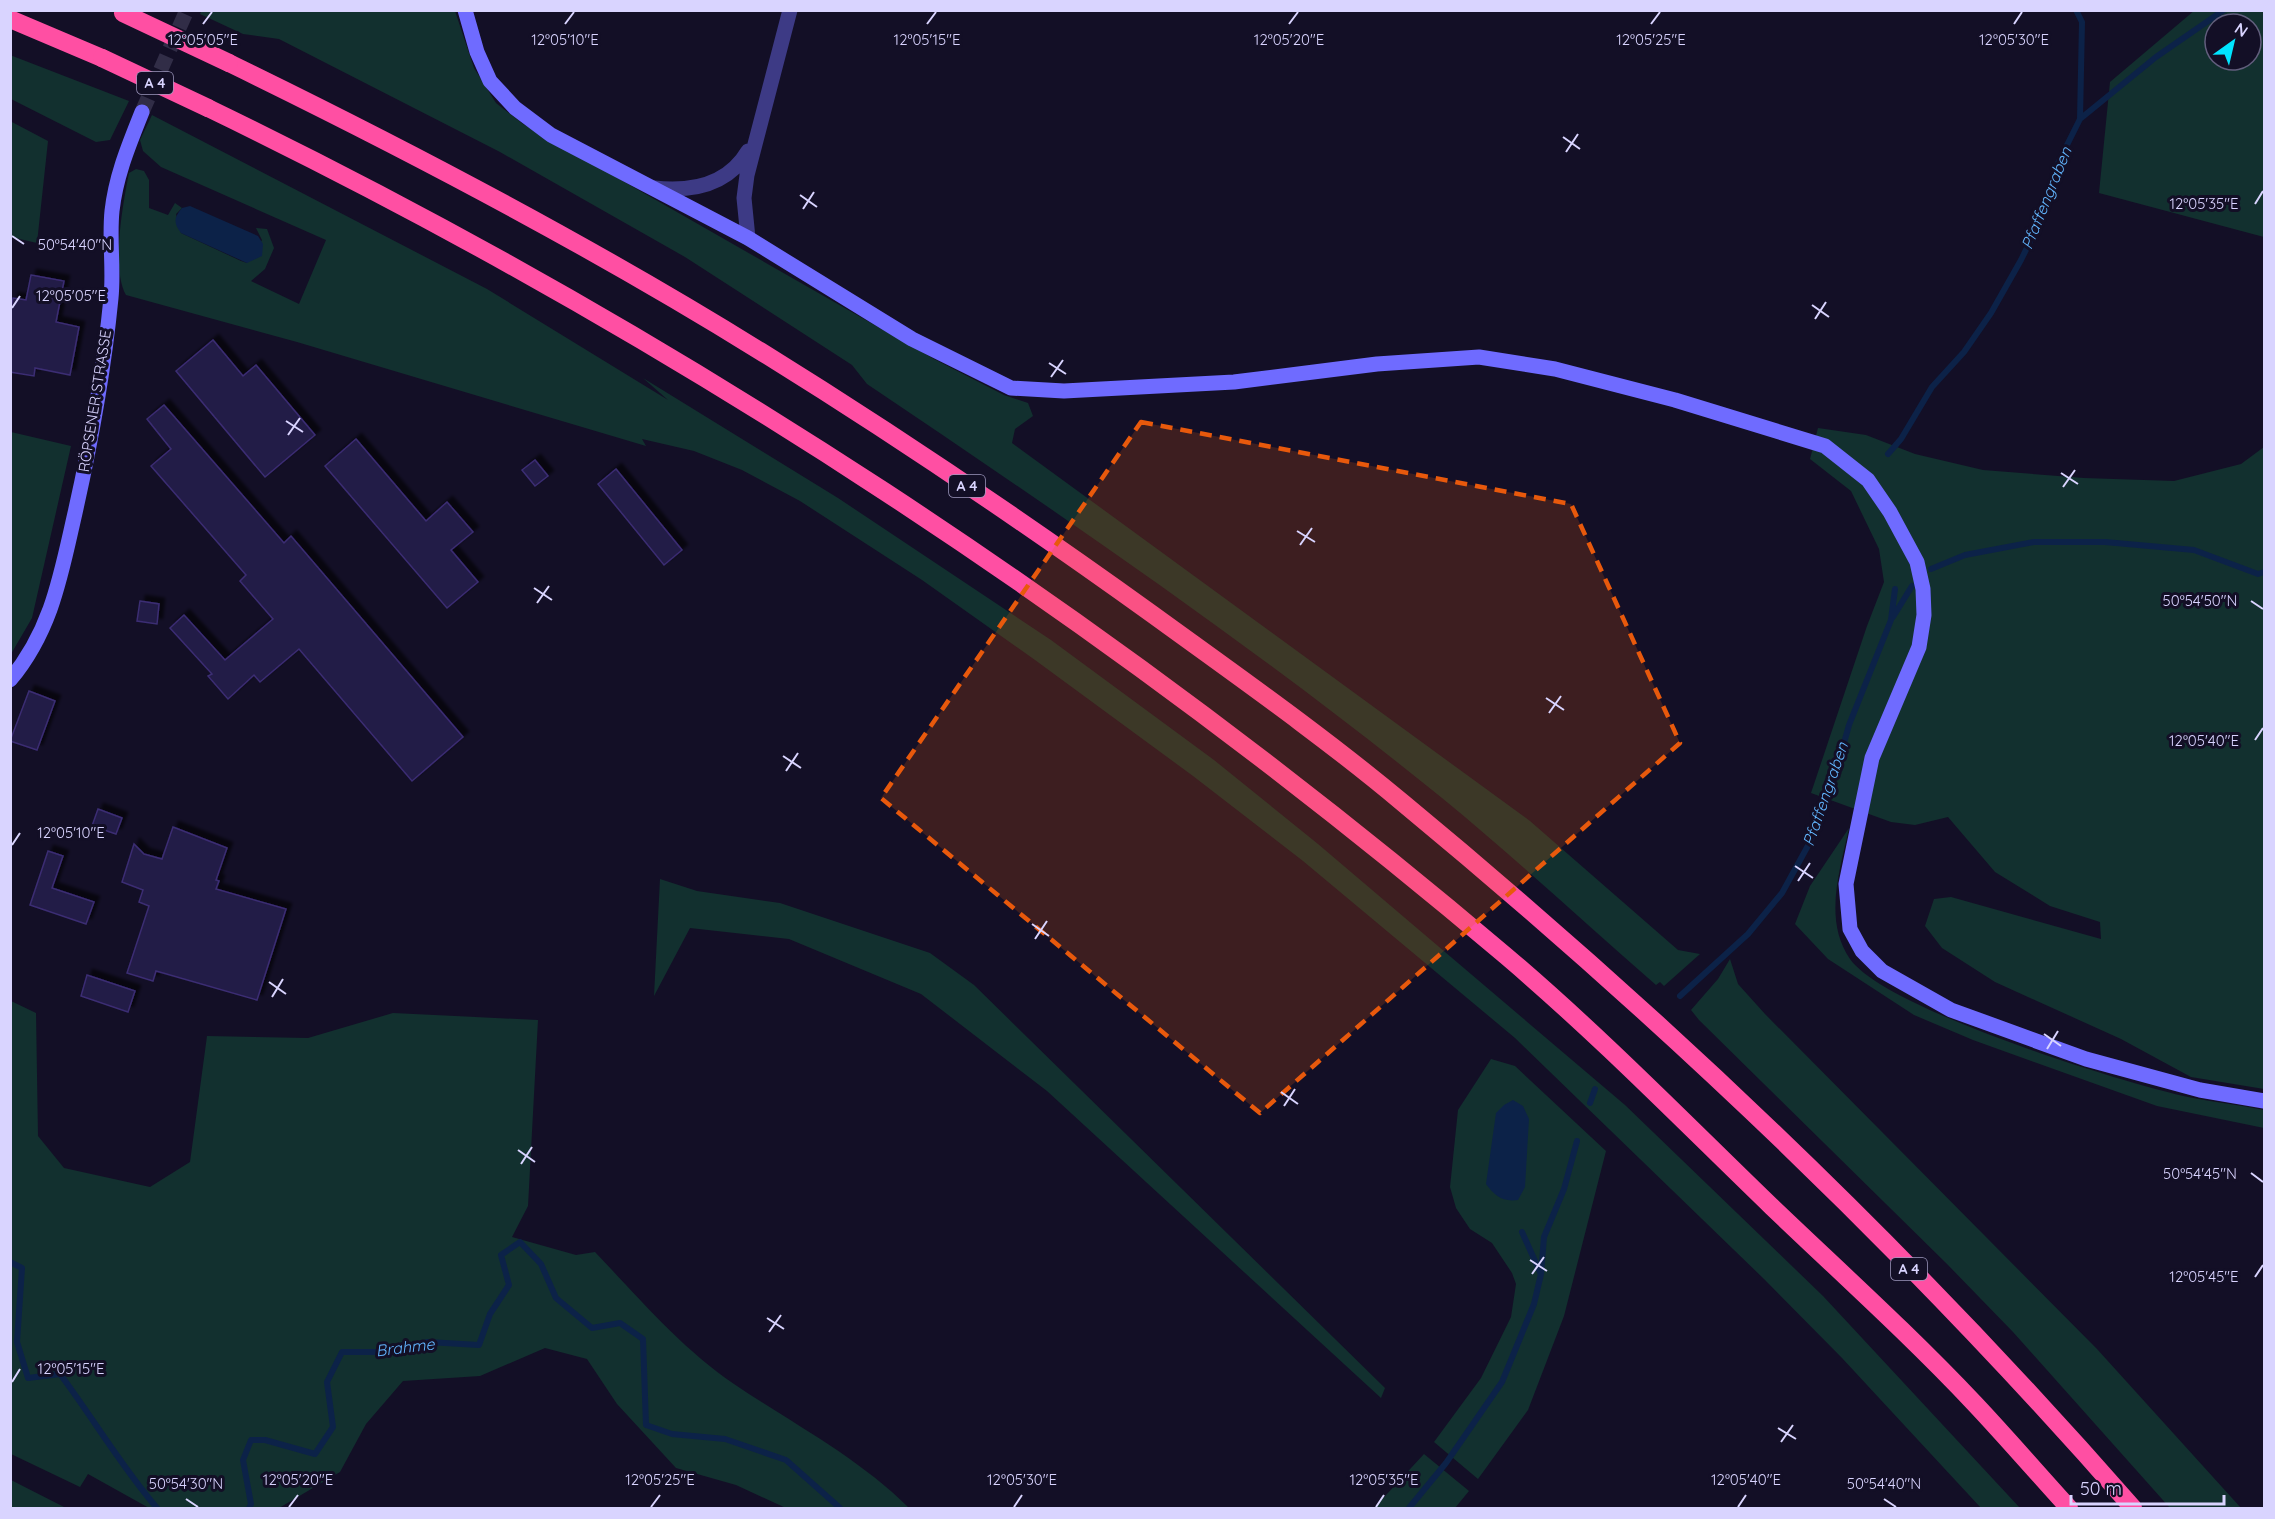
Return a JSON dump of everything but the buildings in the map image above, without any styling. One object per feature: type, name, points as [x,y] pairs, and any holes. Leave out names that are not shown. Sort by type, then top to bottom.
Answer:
[{"type":"highway","name":"A 4","points":[[120,12],[229,63],[411,154],[613,265],[758,350],[908,446],[1114,587],[1239,677],[1401,800],[1674,1039],[1876,1235],[1998,1360],[2133,1509]]},
{"type":"highway","name":"A 4","points":[[10,19],[102,58],[301,152],[598,313],[922,518],[1111,645],[1319,802],[1508,958],[1605,1044],[1971,1400],[2069,1509]]},
{"type":"street","points":[[465,10],[477,52],[490,81],[515,108],[551,135],[748,238],[912,339],[1011,388],[1064,391],[1222,382],[1377,364],[1479,357],[1555,369],[1675,400],[1825,446],[1868,480],[1890,512],[1917,562],[1923,589],[1924,615],[1919,647],[1872,758],[1846,884],[1850,929],[1862,951],[1882,971],[1952,1010],[2086,1059],[2200,1090],[2265,1101]]},
{"type":"street","points":[[748,238],[744,198],[758,133],[790,10]]},
{"type":"street","name":"RÖPSENER STRASSE","points":[[10,680],[30,657],[47,622],[92,440],[112,295],[112,212],[121,163],[142,112]]},
{"type":"street","points":[[653,188],[680,191],[713,182],[738,167],[758,133]]},
{"type":"highlighted area","points":[[1141,422],[1571,504],[1680,743],[1260,1113],[881,798]]},
{"type":"green space","points":[[202,10],[455,11],[474,68],[496,103],[523,124],[934,359],[1004,395],[1028,403],[1033,416],[1015,429],[1012,443],[1530,821],[1678,950],[1700,954],[1664,986],[1660,982],[1656,985],[1523,867],[1373,743],[1231,636],[1014,483],[867,384],[852,365],[685,257],[500,152],[279,39],[243,34],[200,14]]},
{"type":"green space","points":[[2195,10],[2264,11],[2264,237],[2099,193],[2110,82]]},
{"type":"green space","points":[[10,55],[129,101],[110,140],[96,142],[11,99]]},
{"type":"green space","points":[[152,115],[487,289],[668,400],[643,378],[838,498],[1051,640],[1214,760],[1318,844],[1625,1105],[1823,1296],[2020,1508],[1981,1508],[1842,1358],[1764,1279],[1515,1038],[1303,861],[1193,776],[1035,660],[922,580],[800,501],[742,470],[694,451],[642,439],[646,446],[297,342],[126,295],[119,269],[120,235],[129,173],[136,169],[144,171],[149,180],[149,208],[168,215],[175,203],[182,208],[176,214],[181,233],[241,261],[247,263],[262,240],[256,228],[267,229],[274,248],[265,269],[251,281],[299,304],[326,240],[161,167],[143,151],[140,140]]},
{"type":"green space","points":[[10,121],[48,141],[37,243],[11,237]]},
{"type":"green space","points":[[1818,428],[1866,435],[1915,454],[1983,470],[2084,478],[2174,481],[2241,464],[2264,447],[2264,1089],[2191,1077],[2121,1039],[1995,982],[1942,948],[1925,926],[1934,899],[1951,897],[2101,939],[2100,922],[2050,906],[1995,872],[1948,817],[1915,825],[1891,822],[1811,793],[1884,582],[1879,549],[1851,491],[1810,459]]},
{"type":"green space","points":[[11,432],[71,446],[32,618],[11,654]]},
{"type":"green space","points":[[1849,828],[1838,878],[1835,911],[1837,928],[1850,959],[1872,979],[1908,1000],[2008,1042],[2156,1089],[2264,1110],[2264,1128],[2157,1106],[1973,1040],[1914,1015],[1828,959],[1795,924],[1810,886]]},
{"type":"green space","points":[[660,879],[697,891],[780,903],[930,953],[974,985],[1385,1388],[1381,1398],[1047,1091],[921,994],[789,939],[690,928],[654,996]]},
{"type":"green space","points":[[1730,959],[1738,984],[1765,1014],[2097,1349],[2241,1508],[2170,1508],[2013,1332],[1699,1020],[1691,1010],[1718,979]]},
{"type":"green space","points":[[11,1001],[36,1013],[38,1136],[64,1168],[150,1187],[190,1162],[207,1036],[308,1038],[393,1013],[538,1020],[528,1206],[512,1237],[576,1255],[595,1252],[661,1322],[696,1355],[734,1384],[847,1457],[909,1508],[786,1508],[736,1485],[676,1468],[617,1404],[587,1359],[545,1348],[480,1376],[403,1381],[366,1424],[340,1472],[279,1508],[149,1508],[88,1474],[80,1487],[11,1454]]},
{"type":"green space","points":[[1491,1059],[1515,1066],[1606,1151],[1564,1316],[1528,1410],[1478,1479],[1434,1442],[1481,1378],[1511,1317],[1516,1284],[1512,1273],[1492,1243],[1470,1229],[1456,1208],[1450,1187],[1458,1110]]},
{"type":"green space","points":[[1424,1454],[1469,1491],[1455,1508],[1374,1508]]},
{"type":"green space","points":[[11,1480],[66,1508],[11,1508]]},
{"type":"water","points":[[190,206],[258,236],[263,244],[262,256],[247,263],[181,233],[176,223],[177,214],[182,208]]},
{"type":"water","points":[[1513,1100],[1523,1106],[1529,1119],[1525,1187],[1518,1200],[1508,1200],[1499,1197],[1486,1184],[1496,1113]]},
{"type":"waterway","points":[[2076,10],[2082,22],[2080,119]]},
{"type":"waterway","name":"Pfaffengraben","points":[[1888,454],[1901,439],[1932,387],[1964,352],[1991,313],[2044,213],[2057,165],[2080,119],[2156,57],[2224,10]]},
{"type":"waterway","points":[[1931,569],[1965,555],[2034,542],[2105,542],[2194,550],[2258,574],[2264,572]]},
{"type":"waterway","points":[[1893,617],[1912,586]]},
{"type":"waterway","name":"Pfaffengraben","points":[[1680,996],[1748,934],[1782,893],[1810,842],[1834,779],[1849,725],[1891,620],[1895,589]]},
{"type":"waterway","name":"Pfaffengraben","points":[[1590,1103],[1595,1089]]},
{"type":"waterway","name":"Pfaffengraben","points":[[1409,1508],[1446,1463],[1502,1382],[1534,1304],[1541,1274],[1544,1237],[1564,1189],[1577,1141]]},
{"type":"waterway","points":[[1522,1232],[1540,1272]]},
{"type":"waterway","name":"Brahme","points":[[249,1508],[251,1504],[243,1460],[251,1440],[265,1440],[315,1454],[333,1427],[327,1382],[342,1352],[390,1352],[428,1342],[479,1345],[490,1314],[509,1285],[501,1255],[520,1242],[541,1264],[556,1298],[592,1328],[620,1323],[643,1339],[646,1425],[672,1434],[725,1439],[786,1460],[840,1508]]},
{"type":"waterway","name":"Brahme","points":[[10,1262],[22,1268],[17,1342],[28,1378],[60,1374],[131,1476],[157,1508]]},
{"type":"tunnel","points":[[142,112],[187,10]]}]
